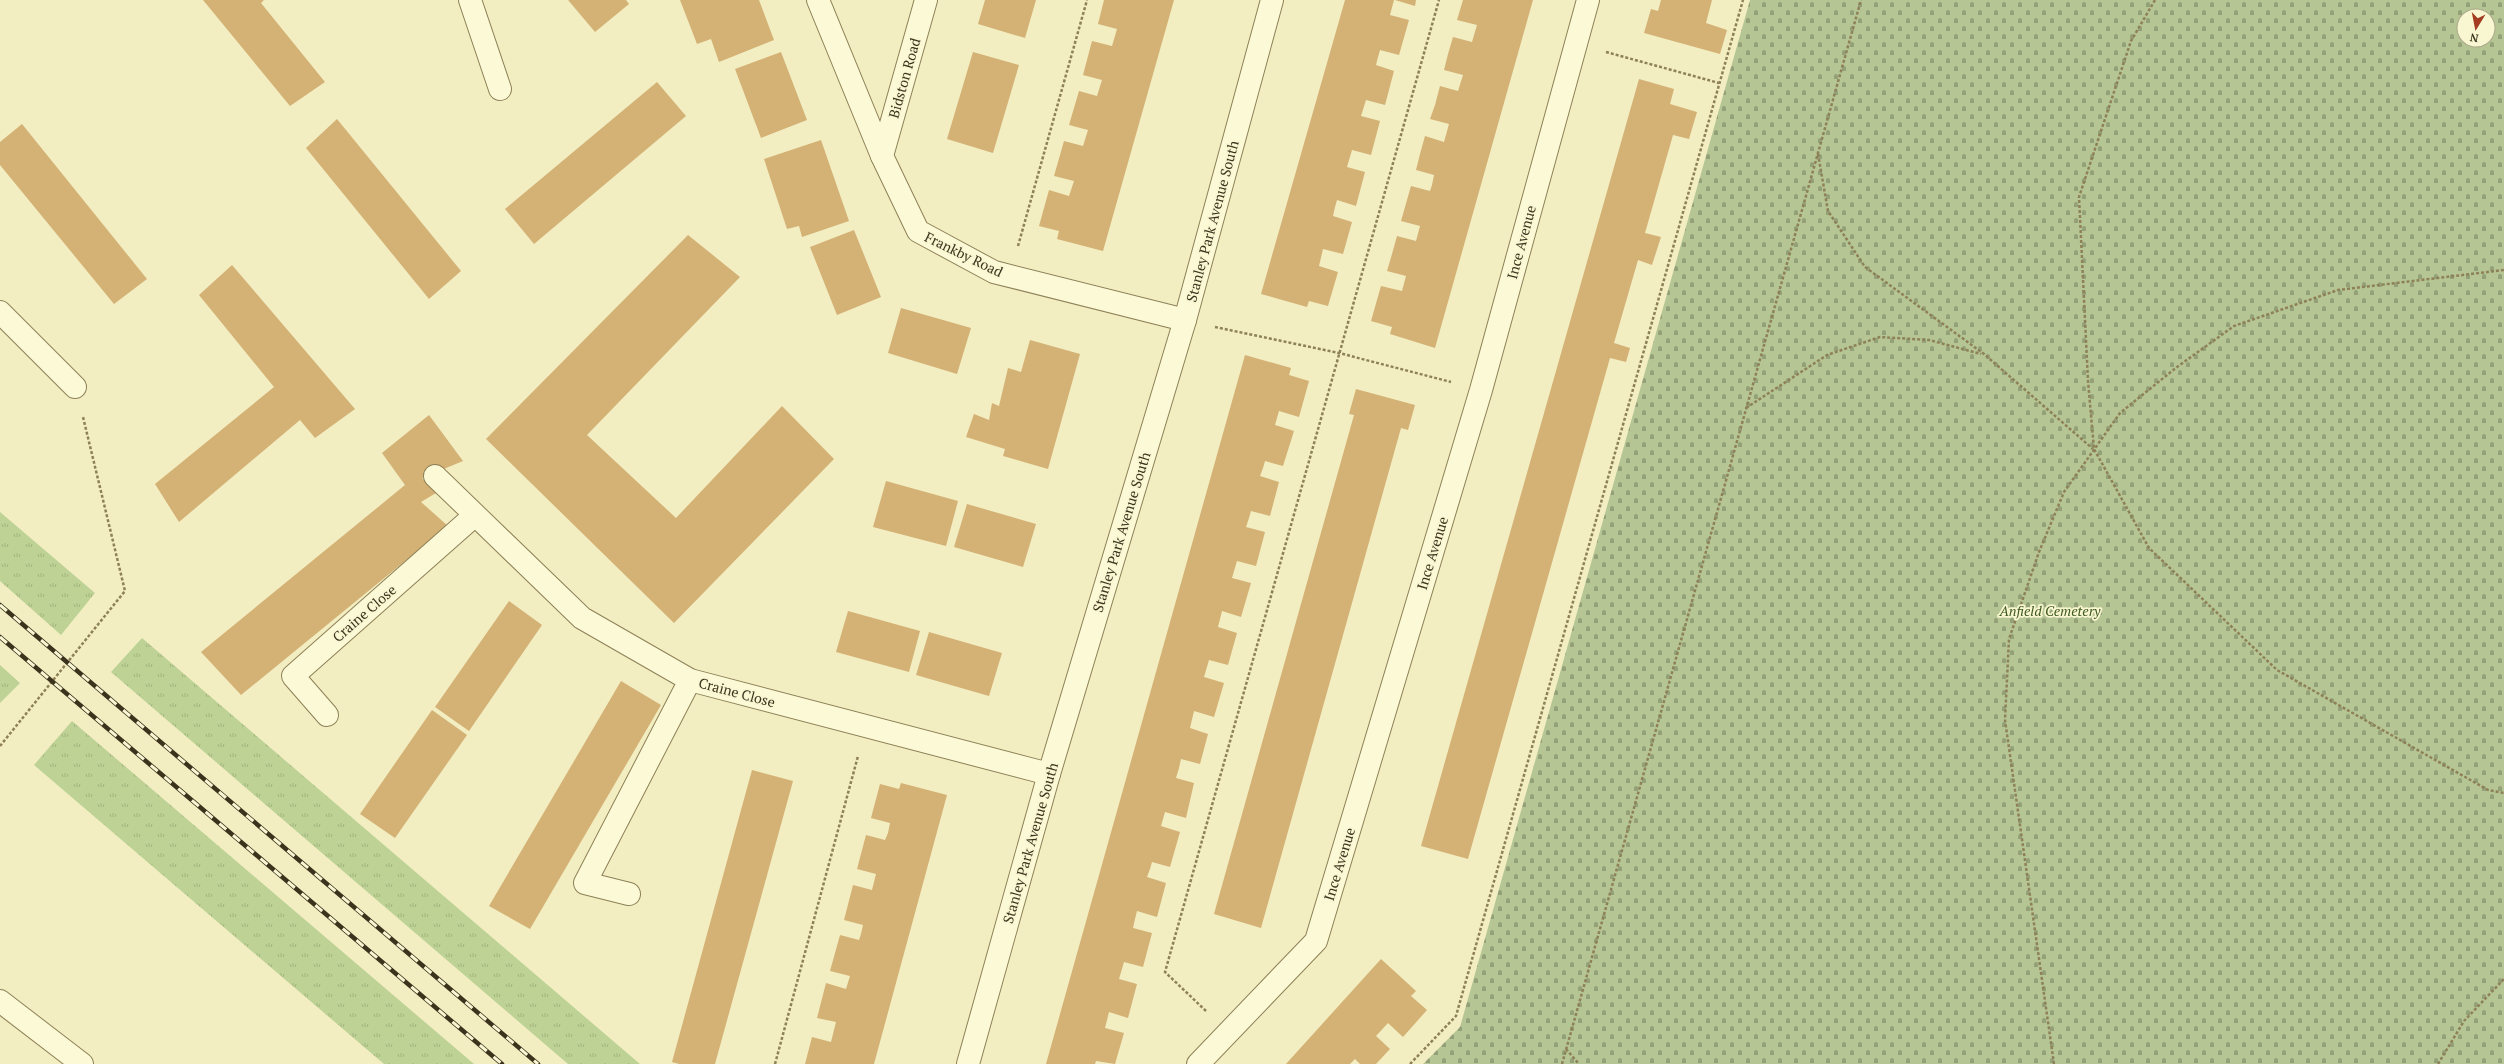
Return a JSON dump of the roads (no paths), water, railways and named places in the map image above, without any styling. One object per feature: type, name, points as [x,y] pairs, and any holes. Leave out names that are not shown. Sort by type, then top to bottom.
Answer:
[{"type":"street","points":[[470,0],[500,89]]},
{"type":"street","name":"Frankby Road","points":[[818,0],[882,156],[918,230],[994,272],[1184,320]]},
{"type":"street","name":"Bidston Road","points":[[882,156],[926,0]]},
{"type":"street","name":"Stanley Park Avenue South","points":[[968,1064],[1048,774],[1184,320],[1272,0]]},
{"type":"street","name":"Ince Avenue","points":[[1198,1064],[1316,941],[1481,390],[1588,0]]},
{"type":"street","points":[[0,312],[76,386]]},
{"type":"street","name":"Craine Close","points":[[435,476],[474,516],[582,618],[690,680],[1048,774]]},
{"type":"street","name":"Craine Close","points":[[326,715],[293,676],[474,516]]},
{"type":"street","points":[[629,894],[585,883],[690,680]]},
{"type":"street","points":[[0,1001],[82,1064]]},
{"type":"railway","points":[[0,605],[538,1064]]},
{"type":"railway","points":[[0,637],[502,1064]]},
{"type":"park label","name":"Anfield Cemetery","points":[[2050,610]]}]
